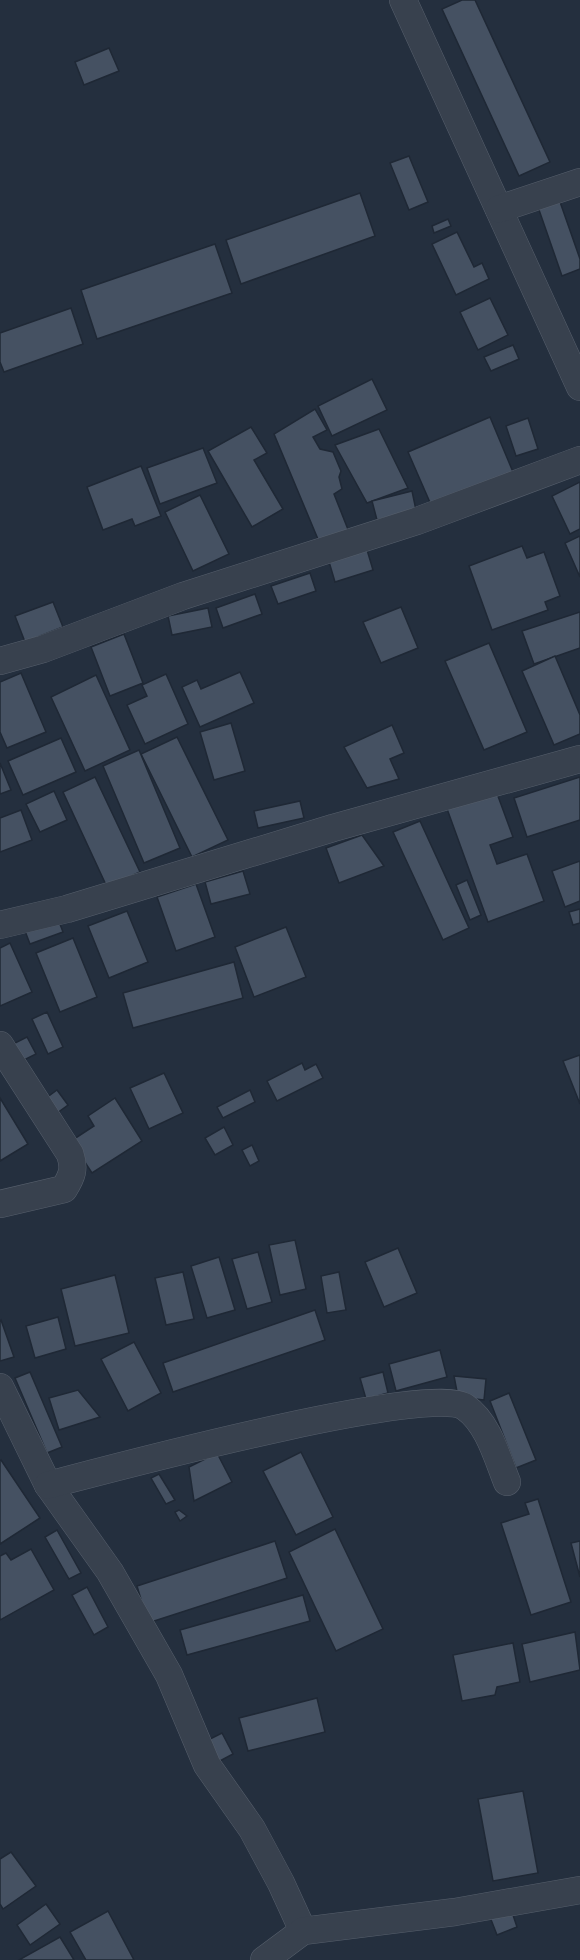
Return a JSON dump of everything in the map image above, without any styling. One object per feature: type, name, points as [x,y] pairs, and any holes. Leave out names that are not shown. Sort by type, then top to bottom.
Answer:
[{"type":"street","points":[[403,0],[580,387]]},
{"type":"street","points":[[499,210],[580,182]]},
{"type":"street","points":[[0,661],[43,649],[183,596],[417,521],[580,460]]},
{"type":"street","points":[[0,925],[67,909],[333,828],[580,759]]},
{"type":"street","points":[[0,1045],[70,1154],[74,1166],[72,1176],[63,1189],[0,1204]]},
{"type":"street","points":[[0,1388],[48,1485],[110,1572],[169,1675],[207,1765],[252,1829],[303,1931]]},
{"type":"street","points":[[48,1485],[181,1451],[314,1421],[420,1404],[449,1403],[465,1407],[484,1429],[507,1482]]},
{"type":"street","points":[[264,1960],[303,1931],[455,1912],[580,1890]]},
{"type":"building","points":[[462,0],[475,0],[550,162],[519,176],[442,9]]},
{"type":"building","points":[[109,48],[119,71],[84,85],[75,62]]},
{"type":"building","points":[[409,156],[428,202],[409,210],[390,163]]},
{"type":"building","points":[[360,193],[375,236],[241,284],[226,240]]},
{"type":"building","points":[[559,199],[580,259],[580,269],[562,276],[538,207]]},
{"type":"building","points":[[448,219],[451,226],[434,233],[432,226]]},
{"type":"building","points":[[457,232],[474,267],[482,263],[489,279],[456,295],[432,244]]},
{"type":"building","points":[[215,244],[232,293],[97,339],[81,290]]},
{"type":"building","points":[[490,298],[508,335],[478,350],[460,312]]},
{"type":"building","points":[[71,308],[83,344],[4,372],[0,362],[0,333]]},
{"type":"building","points":[[513,345],[519,359],[491,371],[484,357]]},
{"type":"building","points":[[372,379],[387,410],[332,436],[318,406]]},
{"type":"building","points":[[315,409],[327,430],[313,437],[320,449],[333,452],[341,471],[339,477],[342,489],[334,494],[349,532],[320,544],[274,434]]},
{"type":"building","points":[[490,417],[513,472],[432,507],[408,452]]},
{"type":"building","points":[[528,418],[538,449],[516,456],[506,426]]},
{"type":"building","points":[[251,427],[267,453],[254,460],[283,509],[252,527],[208,451]]},
{"type":"building","points":[[379,429],[408,488],[367,503],[335,445]]},
{"type":"building","points":[[203,448],[217,483],[160,504],[147,468]]},
{"type":"building","points":[[141,466],[161,516],[135,526],[132,519],[103,530],[87,487]]},
{"type":"building","points":[[580,482],[580,529],[570,534],[552,496]]},
{"type":"building","points":[[412,491],[416,510],[377,520],[372,501]]},
{"type":"building","points":[[200,495],[229,554],[193,571],[165,512]]},
{"type":"building","points":[[580,536],[580,577],[565,543]]},
{"type":"building","points":[[365,543],[373,570],[335,582],[327,555]]},
{"type":"building","points":[[522,546],[527,558],[544,552],[560,596],[545,602],[548,610],[492,630],[469,566]]},
{"type":"building","points":[[310,573],[316,591],[278,604],[271,586]]},
{"type":"building","points":[[255,594],[262,614],[223,628],[216,608]]},
{"type":"building","points":[[53,602],[63,627],[25,642],[15,616]]},
{"type":"building","points":[[401,607],[418,648],[381,663],[363,622]]},
{"type":"building","points":[[208,608],[212,627],[172,635],[168,616]]},
{"type":"building","points":[[580,612],[580,648],[534,664],[522,631]]},
{"type":"building","points":[[124,634],[143,683],[110,696],[91,647]]},
{"type":"building","points":[[489,643],[527,732],[484,750],[445,661]]},
{"type":"building","points":[[555,656],[580,715],[580,734],[554,745],[522,671]]},
{"type":"building","points":[[240,672],[254,703],[200,727],[182,687],[197,680],[201,689]]},
{"type":"building","points":[[21,673],[46,732],[7,748],[0,732],[0,682]]},
{"type":"building","points":[[166,674],[188,724],[145,744],[127,705],[147,696],[142,685]]},
{"type":"building","points":[[96,675],[130,750],[85,771],[51,697]]},
{"type":"building","points":[[231,723],[245,771],[214,780],[200,732]]},
{"type":"building","points":[[392,725],[404,753],[390,759],[399,779],[367,788],[344,747]]},
{"type":"building","points":[[177,737],[228,840],[192,857],[141,754]]},
{"type":"building","points":[[61,738],[76,772],[23,795],[8,761]]},
{"type":"building","points":[[139,750],[180,848],[144,863],[103,766]]},
{"type":"building","points":[[0,763],[11,790],[0,794]]},
{"type":"building","points":[[95,777],[140,872],[107,887],[63,792]]},
{"type":"building","points":[[580,777],[580,820],[527,837],[514,798]]},
{"type":"building","points":[[495,788],[513,837],[490,845],[497,864],[527,854],[544,901],[488,922],[446,806]]},
{"type":"building","points":[[54,791],[67,820],[40,832],[26,804]]},
{"type":"building","points":[[300,801],[304,818],[258,828],[254,811]]},
{"type":"building","points":[[21,810],[32,840],[0,852],[0,818]]},
{"type":"building","points":[[420,821],[469,928],[443,940],[393,832]]},
{"type":"building","points":[[362,835],[384,866],[339,883],[326,848]]},
{"type":"building","points":[[580,861],[580,901],[565,907],[552,871]]},
{"type":"building","points":[[243,871],[250,894],[211,904],[205,882]]},
{"type":"building","points":[[467,880],[481,915],[470,920],[456,885]]},
{"type":"building","points":[[196,884],[215,937],[176,951],[157,897]]},
{"type":"building","points":[[580,909],[580,923],[573,925],[569,912]]},
{"type":"building","points":[[127,911],[148,962],[109,978],[88,926]]},
{"type":"building","points":[[58,919],[63,932],[30,944],[25,931]]},
{"type":"building","points":[[286,927],[306,977],[254,997],[235,947]]},
{"type":"building","points":[[73,938],[97,997],[60,1012],[36,953]]},
{"type":"building","points":[[10,943],[32,992],[0,1006],[0,948]]},
{"type":"building","points":[[234,962],[243,998],[133,1028],[123,993]]},
{"type":"building","points":[[47,1012],[63,1047],[48,1054],[32,1019]]},
{"type":"building","points":[[27,1037],[36,1054],[22,1061],[13,1044]]},
{"type":"building","points":[[580,1055],[580,1104],[563,1061]]},
{"type":"building","points":[[302,1063],[305,1070],[316,1064],[323,1078],[277,1101],[267,1081]]},
{"type":"building","points":[[164,1073],[183,1113],[149,1129],[130,1088]]},
{"type":"building","points":[[57,1090],[68,1105],[53,1116],[42,1101]]},
{"type":"building","points":[[250,1090],[255,1102],[223,1118],[217,1107]]},
{"type":"building","points":[[0,1098],[28,1144],[0,1161]]},
{"type":"building","points":[[115,1098],[142,1141],[92,1173],[71,1141],[94,1126],[88,1116]]},
{"type":"building","points":[[224,1127],[233,1145],[215,1155],[205,1138]]},
{"type":"building","points":[[252,1145],[259,1161],[250,1166],[242,1150]]},
{"type":"building","points":[[295,1240],[306,1289],[280,1295],[269,1245]]},
{"type":"building","points":[[398,1248],[417,1293],[384,1307],[365,1262]]},
{"type":"building","points":[[258,1252],[272,1302],[247,1309],[232,1259]]},
{"type":"building","points":[[219,1257],[235,1310],[207,1318],[191,1266]]},
{"type":"building","points":[[183,1272],[194,1319],[166,1325],[155,1278]]},
{"type":"building","points":[[339,1272],[346,1310],[327,1313],[321,1276]]},
{"type":"building","points":[[115,1275],[129,1333],[75,1346],[61,1289]]},
{"type":"building","points":[[315,1310],[325,1340],[173,1392],[163,1363]]},
{"type":"building","points":[[58,1317],[66,1349],[35,1358],[26,1326]]},
{"type":"building","points":[[0,1321],[14,1357],[0,1361]]},
{"type":"building","points":[[134,1342],[161,1393],[128,1411],[101,1359]]},
{"type":"building","points":[[440,1350],[447,1377],[396,1391],[389,1364]]},
{"type":"building","points":[[30,1372],[62,1447],[47,1453],[15,1378]]},
{"type":"building","points":[[383,1372],[388,1393],[366,1399],[360,1378]]},
{"type":"building","points":[[454,1376],[486,1379],[484,1400],[458,1397]]},
{"type":"building","points":[[78,1390],[100,1417],[59,1430],[49,1398]]},
{"type":"building","points":[[509,1393],[536,1460],[516,1468],[490,1401]]},
{"type":"building","points":[[301,1452],[333,1517],[296,1535],[263,1471]]},
{"type":"building","points":[[217,1453],[232,1482],[194,1501],[189,1467]]},
{"type":"building","points":[[0,1461],[40,1518],[0,1544]]},
{"type":"building","points":[[159,1474],[175,1500],[166,1504],[151,1478]]},
{"type":"building","points":[[538,1499],[571,1602],[531,1615],[501,1523],[529,1514],[525,1503]]},
{"type":"building","points":[[179,1510],[187,1516],[180,1521],[175,1512]]},
{"type":"building","points":[[335,1529],[383,1629],[336,1651],[289,1552]]},
{"type":"building","points":[[57,1530],[81,1573],[69,1579],[45,1537]]},
{"type":"building","points":[[275,1541],[287,1578],[148,1623],[137,1586]]},
{"type":"building","points":[[580,1541],[580,1577],[571,1543]]},
{"type":"building","points":[[31,1549],[54,1590],[0,1620],[0,1556],[6,1553],[11,1560]]},
{"type":"building","points":[[87,1587],[108,1627],[94,1635],[72,1595]]},
{"type":"building","points":[[303,1595],[310,1621],[187,1655],[180,1630]]},
{"type":"building","points":[[575,1632],[580,1670],[530,1682],[522,1644]]},
{"type":"building","points":[[513,1643],[520,1682],[497,1687],[495,1695],[462,1701],[453,1655]]},
{"type":"building","points":[[317,1698],[325,1732],[248,1751],[239,1718]]},
{"type":"building","points":[[222,1733],[233,1754],[218,1762],[206,1741]]},
{"type":"building","points":[[523,1791],[538,1873],[493,1881],[478,1799]]},
{"type":"building","points":[[11,1852],[36,1886],[3,1909],[0,1904],[0,1859]]},
{"type":"building","points":[[46,1904],[60,1924],[30,1945],[17,1925]]},
{"type":"building","points":[[511,1909],[517,1927],[497,1935],[490,1917]]},
{"type":"building","points":[[108,1911],[134,1960],[86,1960],[70,1932]]},
{"type":"building","points":[[60,1937],[74,1960],[19,1960]]}]
